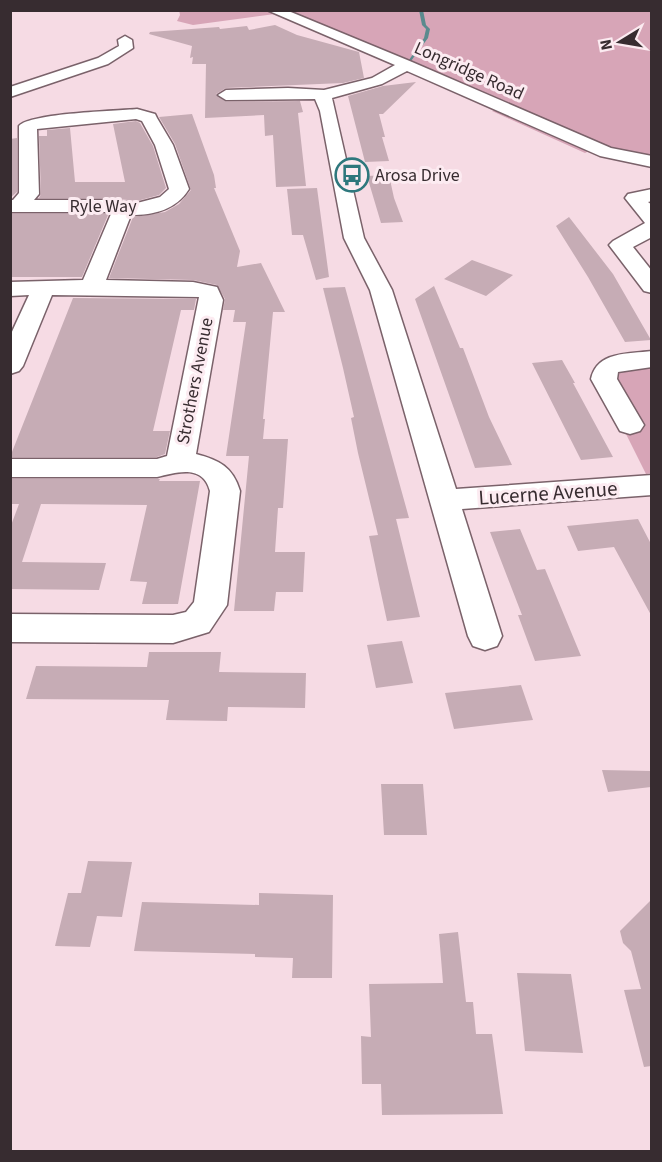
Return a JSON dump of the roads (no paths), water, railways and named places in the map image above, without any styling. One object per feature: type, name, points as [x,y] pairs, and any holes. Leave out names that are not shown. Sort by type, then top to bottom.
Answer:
[{"type":"street","name":"Longridge Road","points":[[273,10],[407,65],[606,152],[651,162]]},
{"type":"street","points":[[10,92],[117,55],[126,48],[125,40]]},
{"type":"street","points":[[226,95],[288,93],[324,95],[377,81],[407,65]]},
{"type":"street","points":[[10,73],[39,82]]},
{"type":"street","points":[[324,95],[323,103],[328,111],[354,238],[381,290],[485,636]]},
{"type":"street","name":"Ryle Way","points":[[137,114],[149,118],[164,145],[179,189],[172,200],[155,206],[119,209],[109,206],[15,206],[29,194],[28,126],[39,122],[137,114]]},
{"type":"street","points":[[651,195],[635,198],[651,219]]},
{"type":"street","points":[[92,287],[121,214],[119,209]]},
{"type":"street","points":[[651,228],[620,244],[651,286]]},
{"type":"street","name":"Strothers Avenue","points":[[10,289],[43,290],[92,287],[193,290],[209,292],[211,300],[180,462],[158,468],[10,468]]},
{"type":"street","points":[[10,366],[43,290]]},
{"type":"street","points":[[630,425],[604,379],[606,369],[615,363],[651,359]]},
{"type":"street","points":[[10,628],[173,629],[197,623],[210,605],[225,492],[223,479],[212,469],[197,463],[180,462]]},
{"type":"street","name":"Lucerne Avenue","points":[[445,500],[651,485]]},
{"type":"waterway","points":[[411,60],[426,38],[428,29],[424,25],[421,10]]},
{"type":"place","name":"Arosa Drive","points":[[352,175]]}]
